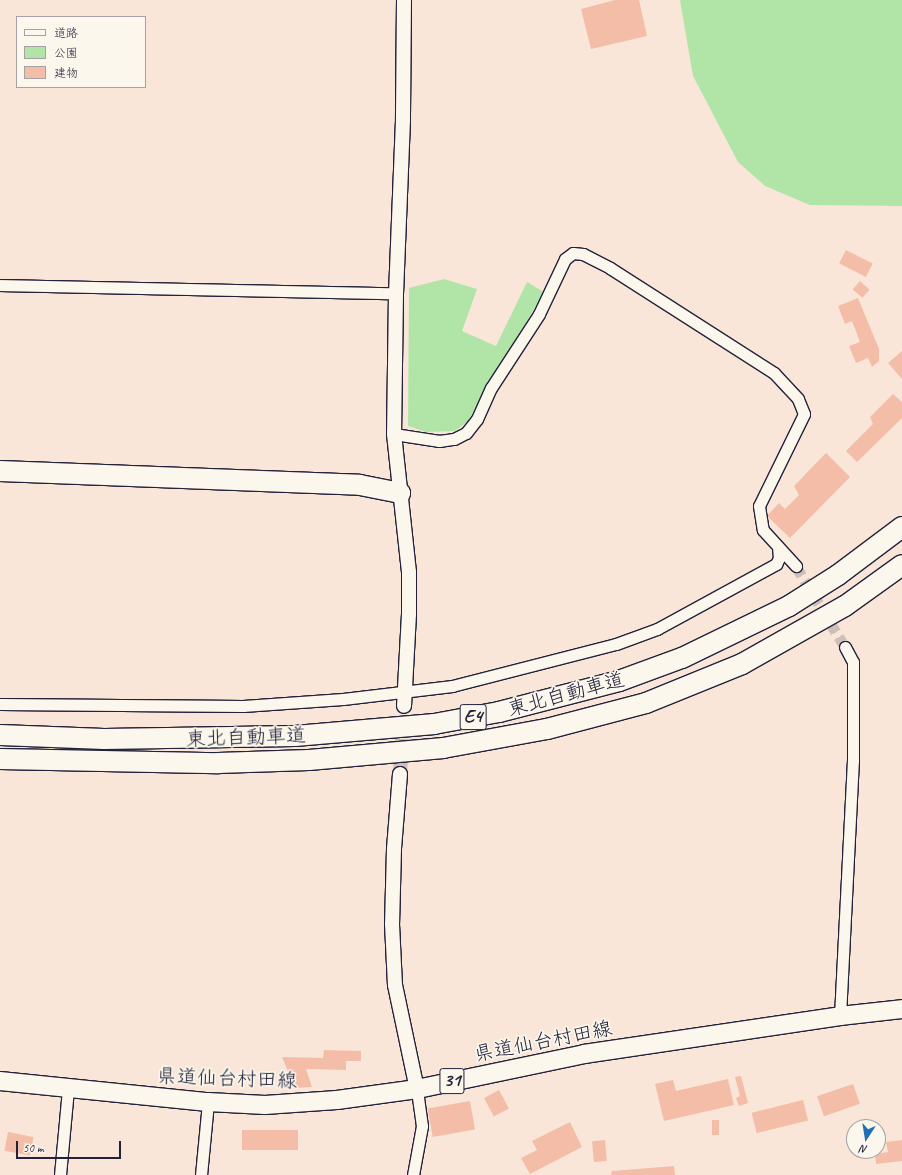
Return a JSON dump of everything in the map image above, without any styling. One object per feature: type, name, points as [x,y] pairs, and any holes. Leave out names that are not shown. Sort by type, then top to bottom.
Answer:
[{"type":"highway","points":[[0,471],[360,485],[400,493]]},
{"type":"highway","points":[[0,480],[350,498],[400,493]]},
{"type":"highway","name":"東北自動車道","points":[[0,735],[126,739],[295,736],[426,724],[499,712],[619,681],[682,658],[789,606],[838,574],[902,527]]},
{"type":"highway","name":"東北自動車道","points":[[0,759],[218,763],[309,760],[443,748],[547,729],[646,703],[742,664],[846,606],[902,565]]},
{"type":"main road","name":"県道仙台村田線","points":[[0,1081],[208,1102],[279,1104],[337,1100],[417,1089],[584,1054],[840,1016],[902,1009]]},
{"type":"street","points":[[404,0],[403,120],[396,293],[394,434],[409,586],[404,699]]},
{"type":"street","points":[[394,434],[439,441],[454,439],[466,433],[477,420],[491,388],[539,314],[565,259],[574,253],[583,254],[610,268],[774,373],[798,399],[804,414],[759,506],[763,530],[796,566]]},
{"type":"street","points":[[0,284],[396,293]]},
{"type":"street","points":[[0,704],[243,706],[404,699],[616,644],[657,629],[776,564],[779,558],[778,547]]},
{"type":"street","points":[[840,1016],[853,761],[853,662],[845,647]]},
{"type":"street","points":[[400,774],[394,849],[392,931],[395,985],[417,1089],[422,1126],[413,1175]]},
{"type":"street","points":[[60,1175],[68,1088]]},
{"type":"street","points":[[201,1175],[208,1102]]},
{"type":"green space","points":[[680,0],[902,0],[902,206],[810,205],[765,186],[738,162],[693,76]]},
{"type":"green space","points":[[444,279],[477,289],[462,331],[496,346],[527,282],[544,292],[468,421],[455,431],[426,432],[408,426],[409,288]]},
{"type":"building","points":[[615,0],[639,0],[647,36],[591,49],[581,9]]},
{"type":"building","points":[[846,250],[873,264],[866,277],[839,263]]},
{"type":"building","points":[[860,281],[870,290],[862,298],[853,289]]},
{"type":"building","points":[[858,298],[879,349],[879,361],[872,367],[868,358],[856,363],[849,346],[860,342],[852,321],[845,324],[838,306]]},
{"type":"building","points":[[902,351],[902,379],[888,363]]},
{"type":"building","points":[[893,394],[902,402],[902,418],[857,462],[846,451],[873,424],[870,417]]},
{"type":"building","points":[[826,453],[850,477],[790,538],[767,516],[779,503],[785,509],[799,495],[794,486]]},
{"type":"building","points":[[324,1050],[361,1051],[361,1061],[346,1061],[346,1070],[306,1069],[312,1087],[295,1088],[282,1057],[323,1058]]},
{"type":"building","points":[[741,1076],[748,1103],[739,1106],[736,1098],[740,1096],[735,1077]]},
{"type":"building","points":[[728,1079],[734,1105],[664,1121],[655,1084],[673,1080],[676,1091]]},
{"type":"building","points":[[853,1084],[860,1104],[824,1116],[817,1096]]},
{"type":"building","points":[[499,1090],[509,1109],[494,1117],[484,1098]]},
{"type":"building","points":[[803,1100],[808,1120],[757,1133],[752,1113]]},
{"type":"building","points":[[470,1101],[475,1130],[433,1137],[428,1108]]},
{"type":"building","points":[[712,1120],[719,1120],[719,1135],[712,1135]]},
{"type":"building","points":[[570,1122],[582,1147],[530,1174],[521,1158],[537,1150],[532,1141]]},
{"type":"building","points":[[242,1130],[298,1130],[298,1150],[242,1150]]},
{"type":"building","points":[[8,1132],[34,1137],[30,1156],[4,1151]]},
{"type":"building","points":[[605,1140],[607,1161],[594,1162],[592,1141]]},
{"type":"building","points":[[902,1140],[902,1161],[876,1164],[876,1159],[886,1159],[886,1152],[888,1152],[886,1142]]},
{"type":"building","points":[[674,1166],[675,1175],[611,1175],[612,1171]]},
{"type":"tunnel","points":[[796,566],[845,647]]},
{"type":"tunnel","points":[[400,774],[404,706]]}]
